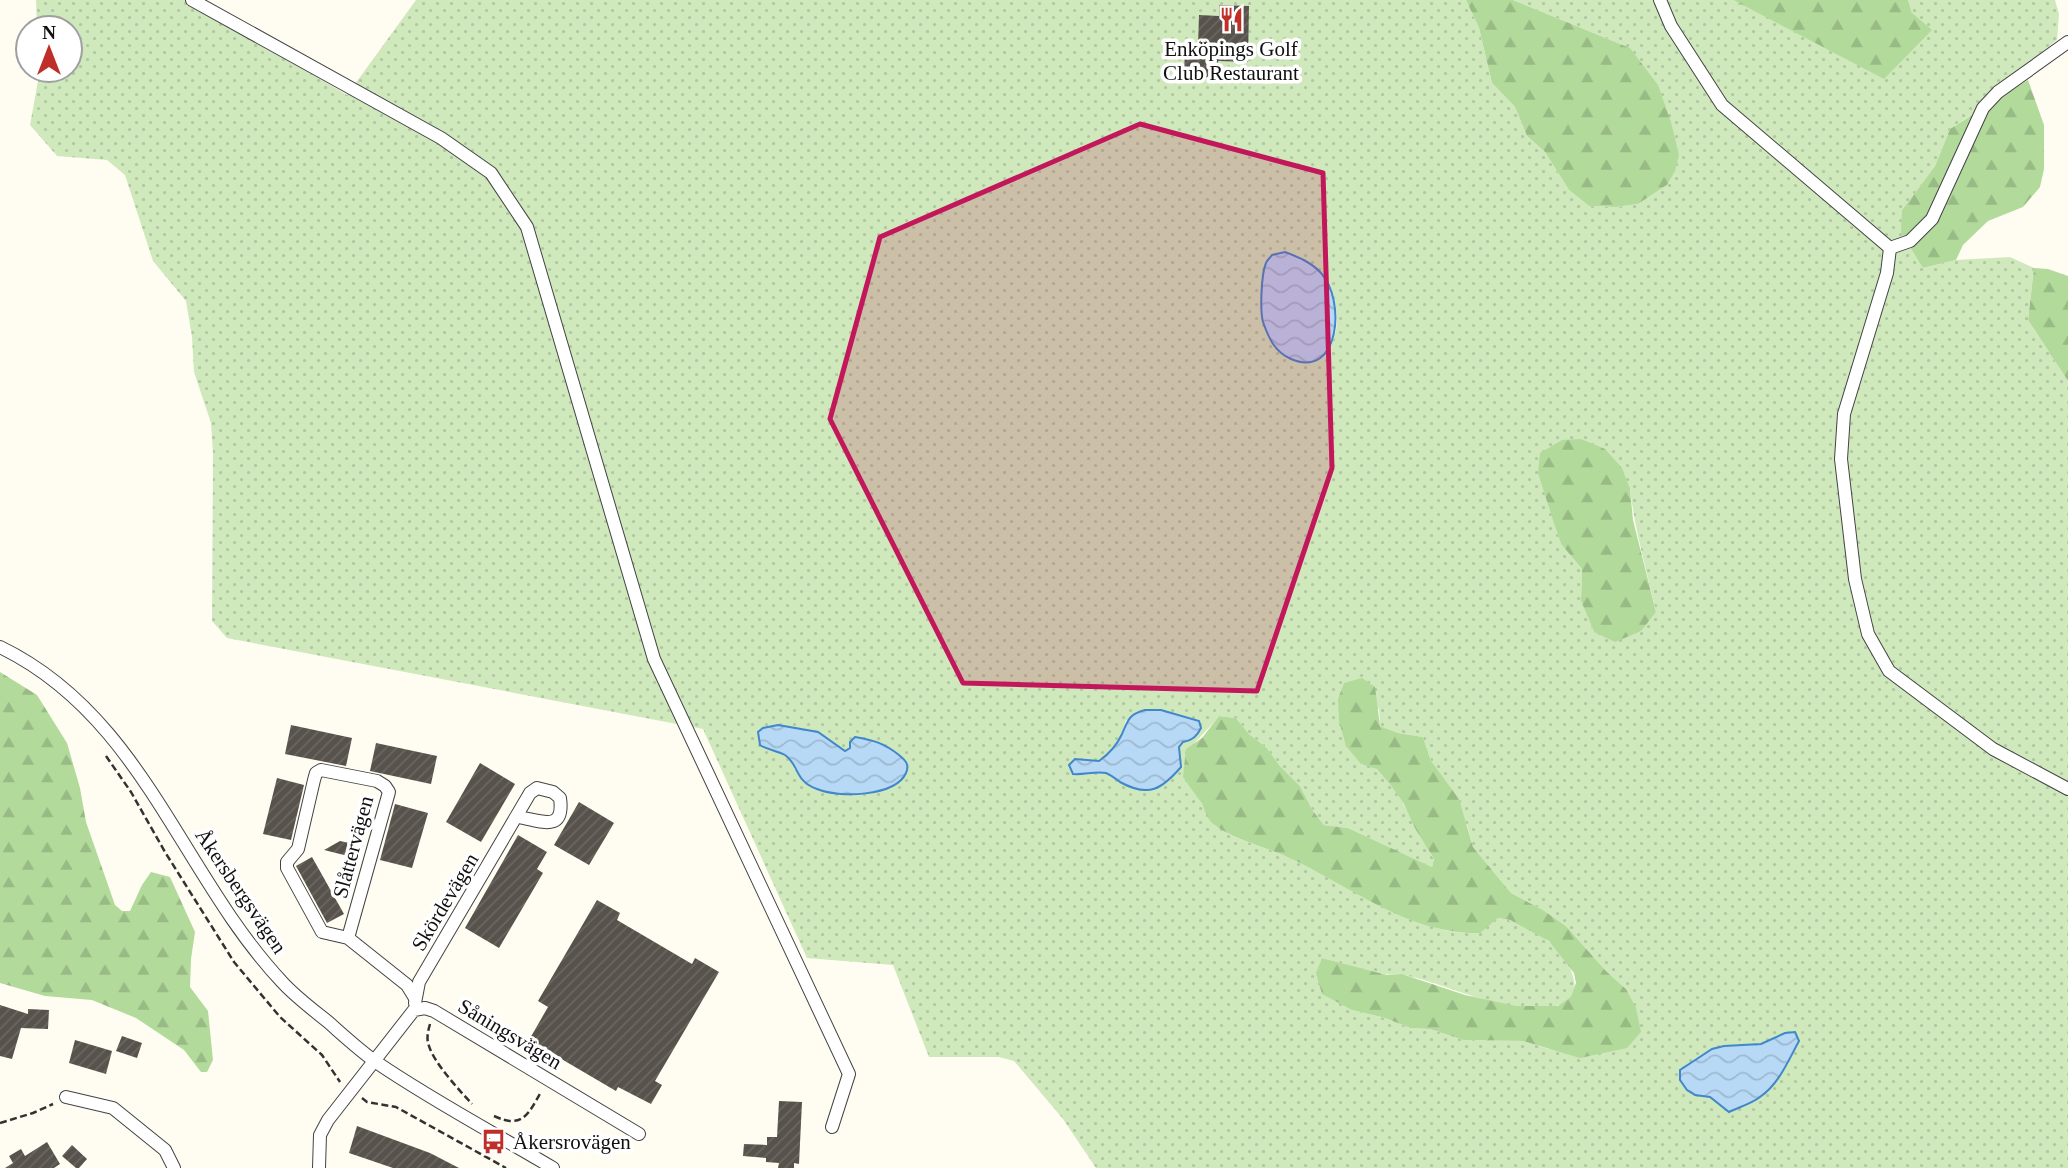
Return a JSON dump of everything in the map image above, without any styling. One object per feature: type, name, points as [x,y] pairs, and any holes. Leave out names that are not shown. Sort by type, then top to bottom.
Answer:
[{"type":"street","points":[[192,0],[441,138],[491,173],[527,227],[654,659],[849,1074],[832,1127]]},
{"type":"street","points":[[1660,0],[1671,26],[1721,105],[1889,248]]},
{"type":"street","points":[[1889,248],[1910,241],[1933,219],[1983,108],[1998,92],[2068,43]]},
{"type":"street","points":[[1889,248],[1887,273],[1844,414],[1841,459],[1855,579],[1868,634],[1889,671],[1993,748],[2068,789]]},
{"type":"street","name":"Åkersbergsvägen","points":[[0,647],[50,679],[109,732],[149,786],[255,951],[284,986],[374,1060],[443,1105],[553,1168]]},
{"type":"street","name":"Slåttervägen","points":[[348,938],[389,792],[377,781],[321,770],[316,773],[298,849],[287,862],[287,868],[322,932],[348,938],[407,985],[415,1004]]},
{"type":"street","name":"Skördevägen","points":[[415,1004],[419,982],[518,817]]},
{"type":"street","points":[[319,1168],[320,1135],[328,1120],[415,1004]]},
{"type":"street","name":"Såningsvägen","points":[[415,1004],[434,1011],[639,1134]]},
{"type":"street","points":[[66,1097],[113,1108],[165,1150],[174,1168]]},
{"type":"path","points":[[434,1011],[428,1034],[429,1047],[465,1097],[478,1107]]},
{"type":"path","points":[[492,1115],[513,1121],[522,1119],[531,1110],[547,1080]]},
{"type":"path","points":[[0,1123],[33,1113],[66,1097]]},
{"type":"highlighted area","points":[[1140,124],[1323,173],[1332,468],[1257,691],[963,683],[830,419],[880,237]]},
{"type":"green space","points":[[36,0],[187,0],[347,95],[416,0],[1466,0],[1479,28],[1492,83],[1515,107],[1527,136],[1545,152],[1569,190],[1589,206],[1616,207],[1638,204],[1667,185],[1630,48],[1513,0],[1733,0],[1755,11],[1912,13],[1908,0],[2055,0],[2059,14],[2057,40],[1994,89],[1973,114],[1950,129],[1935,166],[1902,210],[1923,268],[1956,260],[2010,257],[2034,268],[2028,320],[2068,381],[2068,1168],[1096,1168],[1063,1119],[1014,1061],[999,1057],[929,1057],[893,965],[807,958],[703,729],[227,638],[212,621],[211,423],[194,372],[186,301],[153,261],[125,175],[107,160],[57,156],[30,125],[37,84],[84,84],[84,14],[36,14]],"holes":[[[1298,257],[1322,274],[1333,295],[1336,309],[1336,330],[1330,346],[1320,357],[1306,362],[1279,348],[1269,336],[1262,318]],[[1630,489],[1656,612],[1594,632],[1581,601],[1582,569],[1561,544],[1547,499]],[[1379,707],[1380,726],[1398,733],[1423,737],[1431,761],[1467,825],[1473,847],[1511,893],[1566,926],[1626,989],[1549,1049],[1523,1041],[1463,1040],[1430,1029],[1410,1028],[1385,1018],[1352,1010],[1322,958],[1384,974],[1405,975],[1500,1004],[1519,1007],[1556,1006],[1567,1001],[1573,994],[1575,985],[1568,964],[1554,946],[1524,926],[1498,918],[1471,932],[1439,928],[1384,907],[1299,862],[1224,831],[1209,818],[1185,770],[1186,757],[1191,748],[1219,716],[1236,718],[1300,786],[1324,825],[1348,828],[1432,867],[1434,859],[1392,785],[1377,769],[1361,764]],[[1126,720],[1183,742],[1179,747],[1181,767],[1122,783],[1108,774],[1095,772],[1075,759],[1099,761],[1113,748]],[[778,725],[805,729],[830,740],[845,751],[850,748],[877,791],[830,793],[794,769],[784,754]],[[1785,1033],[1799,1041],[1786,1067],[1768,1087],[1729,1112],[1680,1070],[1713,1049],[1756,1044]]]},
{"type":"green space","points":[[1466,0],[1513,0],[1630,48],[1658,85],[1671,122],[1679,155],[1675,171],[1667,185],[1638,204],[1616,207],[1589,206],[1569,190],[1545,152],[1527,136],[1515,107],[1492,83],[1479,28]]},
{"type":"green space","points":[[1733,0],[1908,0],[1912,13],[1932,30],[1884,79]]},
{"type":"green space","points":[[2028,80],[2044,125],[2044,169],[2040,187],[2023,207],[1988,221],[1963,245],[1956,260],[1923,268],[1901,232],[1902,210],[1935,166],[1950,129]]},
{"type":"green space","points":[[2034,268],[2048,269],[2068,276],[2068,381],[2028,320]]},
{"type":"green space","points":[[1581,439],[1605,449],[1622,468],[1630,489],[1633,520],[1656,612],[1641,631],[1615,642],[1594,632],[1581,601],[1582,569],[1561,544],[1538,473],[1540,453],[1562,440]]},
{"type":"green space","points":[[0,672],[37,695],[67,743],[80,788],[86,822],[115,905],[122,911],[130,911],[151,872],[170,877],[195,932],[190,987],[208,1011],[213,1060],[207,1072],[201,1072],[184,1050],[136,1018],[92,1000],[45,996],[0,983]]},
{"type":"green space","points":[[1362,678],[1375,687],[1380,726],[1398,733],[1423,737],[1431,761],[1459,799],[1473,847],[1511,893],[1566,926],[1626,989],[1636,1008],[1641,1032],[1627,1048],[1580,1058],[1523,1041],[1463,1040],[1430,1029],[1410,1028],[1385,1018],[1352,1010],[1322,994],[1316,973],[1322,958],[1387,975],[1402,974],[1465,995],[1516,1006],[1558,1006],[1571,997],[1576,983],[1574,973],[1549,941],[1510,920],[1498,918],[1480,933],[1427,925],[1377,905],[1281,854],[1220,829],[1210,821],[1183,777],[1186,749],[1202,738],[1219,716],[1236,718],[1300,786],[1324,825],[1348,828],[1432,867],[1434,859],[1390,784],[1377,769],[1361,764],[1346,746],[1339,721],[1338,699],[1344,683]]},
{"type":"water","points":[[1285,252],[1309,263],[1321,273],[1329,285],[1334,301],[1334,334],[1329,348],[1320,358],[1307,362],[1291,359],[1281,353],[1270,339],[1263,322],[1261,310],[1266,263],[1272,255]]},
{"type":"water","points":[[1145,710],[1161,710],[1199,721],[1201,728],[1198,733],[1179,747],[1181,767],[1168,781],[1154,789],[1139,790],[1106,773],[1073,774],[1069,765],[1075,759],[1099,761],[1115,746],[1130,718]]},
{"type":"water","points":[[778,725],[818,732],[845,751],[850,748],[850,742],[855,737],[878,743],[894,751],[905,761],[906,773],[900,781],[879,791],[838,794],[817,789],[804,782],[785,755],[760,745],[758,732],[763,728]]},
{"type":"water","points":[[1795,1032],[1799,1041],[1773,1086],[1756,1099],[1729,1112],[1710,1097],[1695,1095],[1687,1090],[1680,1080],[1680,1070],[1712,1049],[1761,1044],[1785,1033]]},
{"type":"building","points":[[1219,5],[1249,6],[1248,62],[1218,61],[1218,78],[1184,77],[1185,47],[1198,47],[1199,15],[1219,16]]},
{"type":"building","points":[[291,725],[352,738],[346,766],[285,754]]},
{"type":"building","points":[[376,743],[437,756],[431,784],[370,771]]},
{"type":"building","points":[[480,763],[515,784],[481,842],[446,822]]},
{"type":"building","points":[[277,778],[304,785],[291,840],[263,834]]},
{"type":"building","points":[[579,802],[614,823],[589,865],[554,845]]},
{"type":"building","points":[[395,804],[428,813],[412,868],[380,860]]},
{"type":"building","points":[[518,835],[547,852],[537,869],[543,873],[499,948],[465,928]]},
{"type":"building","points":[[340,841],[363,846],[360,859],[324,850]]},
{"type":"building","points":[[312,857],[344,914],[327,923],[296,866]]},
{"type":"building","points":[[597,900],[620,913],[617,920],[692,964],[695,958],[719,972],[655,1081],[662,1085],[651,1104],[618,1087],[616,1091],[529,1040],[548,1007],[538,1001]]},
{"type":"building","points":[[0,1005],[28,1014],[28,1009],[49,1010],[48,1029],[21,1028],[12,1059],[0,1056]]},
{"type":"building","points":[[122,1036],[142,1043],[137,1058],[116,1051]]},
{"type":"building","points":[[75,1040],[112,1051],[106,1074],[69,1063]]},
{"type":"building","points":[[779,1101],[802,1102],[799,1164],[794,1163],[794,1168],[778,1168],[779,1163],[766,1162],[766,1158],[743,1156],[744,1144],[767,1145],[767,1137],[777,1137]]},
{"type":"building","points":[[357,1126],[430,1153],[459,1168],[393,1168],[349,1153]]},
{"type":"building","points":[[47,1142],[60,1164],[54,1168],[5,1168],[13,1163],[9,1156],[21,1149],[25,1156]]},
{"type":"building","points":[[72,1145],[87,1159],[79,1168],[62,1156]]},
{"type":"place","name":"Enköpings Golf Club Restaurant","points":[[1231,20]]},
{"type":"place","name":"Åkersrovägen","points":[[493,1142]]}]
